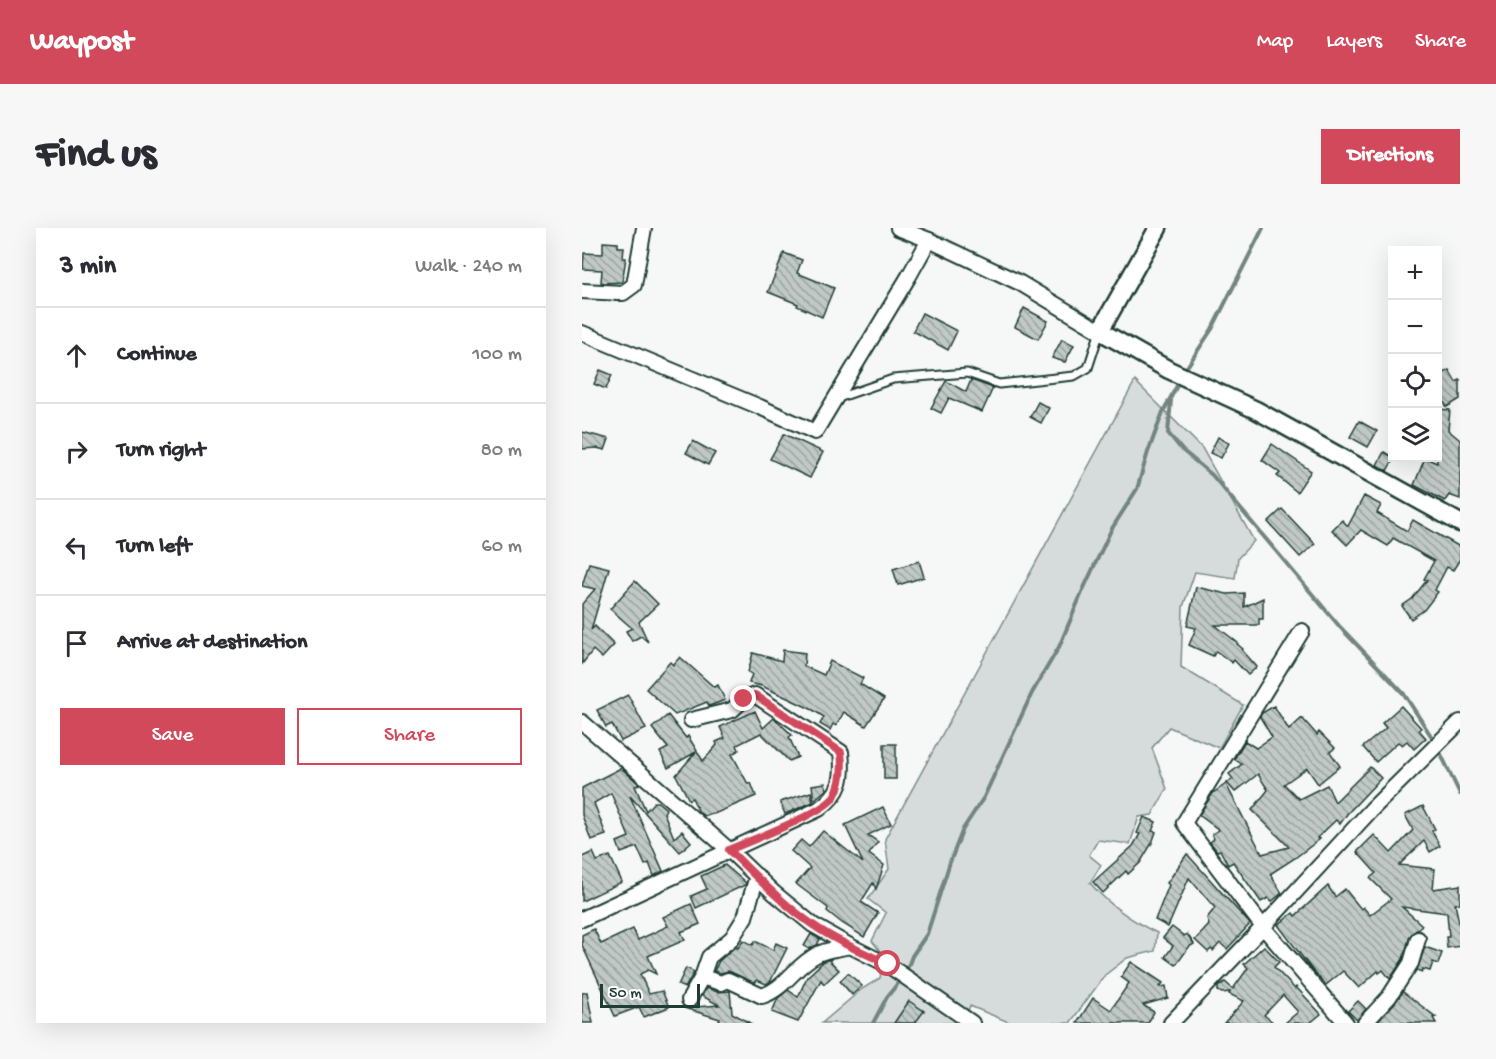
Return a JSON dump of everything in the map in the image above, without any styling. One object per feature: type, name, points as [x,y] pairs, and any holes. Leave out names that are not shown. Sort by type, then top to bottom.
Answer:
[{"type":"street","points":[[582,291],[623,294],[634,285],[644,228]]},
{"type":"street","points":[[898,228],[929,240],[1020,283],[1169,370],[1256,410],[1460,523]]},
{"type":"street","points":[[1100,331],[1158,228]]},
{"type":"street","points":[[582,333],[815,432],[929,240]]},
{"type":"street","points":[[1302,631],[1184,823],[1263,927],[1346,1023]]},
{"type":"street","points":[[582,918],[819,809],[833,799],[843,773],[841,752],[755,695],[744,699],[732,710],[691,720]]},
{"type":"street","points":[[582,722],[813,925],[888,964],[972,1023]]},
{"type":"street","points":[[1171,1023],[1372,809],[1460,722]]},
{"type":"street","points":[[688,1000],[702,977],[709,957],[732,938],[745,917],[757,876]]},
{"type":"street","points":[[1365,1023],[1389,997],[1411,963],[1418,939]]},
{"type":"street","points":[[702,977],[721,983],[728,980],[762,996],[774,992],[798,967],[818,953],[850,946]]},
{"type":"lane","points":[[835,398],[893,379],[967,373],[999,384],[1074,376],[1088,368],[1100,331]]},
{"type":"shaded area","points":[[1135,381],[1202,448],[1254,541],[1238,558],[1235,578],[1195,572],[1183,607],[1181,667],[1243,705],[1219,748],[1169,727],[1152,748],[1167,789],[1152,815],[1139,817],[1130,844],[1098,840],[1089,855],[1101,865],[1090,883],[1121,912],[1157,933],[1155,951],[1127,958],[1105,975],[1070,1023],[1011,1023],[970,1006],[962,1023],[822,1023],[862,989],[880,978],[884,956],[872,941],[886,913],[868,899],[889,869],[885,839]]},
{"type":"building","points":[[603,242],[618,243],[618,247],[624,247],[623,258],[626,258],[622,282],[601,282],[602,270],[583,269],[584,253],[603,254]]},
{"type":"building","points":[[784,253],[802,260],[797,273],[834,288],[822,317],[768,292]]},
{"type":"building","points":[[1024,308],[1048,321],[1038,339],[1015,327]]},
{"type":"building","points":[[922,313],[957,331],[948,350],[913,331]]},
{"type":"building","points":[[1062,339],[1074,345],[1065,362],[1052,358]]},
{"type":"building","points":[[600,370],[612,375],[606,389],[594,384]]},
{"type":"building","points":[[1449,370],[1456,382],[1460,380],[1460,399],[1447,407],[1442,399],[1442,374]]},
{"type":"building","points":[[971,380],[993,388],[982,412],[949,398],[941,413],[931,408],[946,381],[966,392]]},
{"type":"building","points":[[1038,402],[1049,408],[1041,423],[1030,417]]},
{"type":"building","points":[[1442,409],[1450,410],[1448,430],[1460,440],[1460,499],[1449,495],[1445,501],[1414,485],[1423,462],[1442,462]]},
{"type":"building","points":[[1359,421],[1377,431],[1368,447],[1350,437]]},
{"type":"building","points":[[582,432],[609,439],[605,450],[582,449]]},
{"type":"building","points":[[784,434],[823,452],[810,478],[770,459]]},
{"type":"building","points":[[1218,437],[1229,443],[1221,458],[1210,453]]},
{"type":"building","points":[[693,441],[715,453],[708,465],[686,453]]},
{"type":"building","points":[[1272,444],[1311,471],[1297,492],[1277,476],[1280,473],[1262,460]]},
{"type":"building","points":[[1384,452],[1388,454],[1388,462],[1392,462],[1387,471],[1377,465]]},
{"type":"building","points":[[1364,496],[1381,505],[1377,513],[1407,531],[1413,520],[1460,547],[1460,559],[1453,570],[1447,567],[1435,590],[1438,592],[1424,610],[1411,619],[1402,606],[1412,599],[1427,580],[1424,579],[1434,561],[1393,538],[1388,546],[1361,530],[1347,545],[1332,530],[1342,520],[1348,526]]},
{"type":"building","points":[[1282,509],[1315,544],[1300,557],[1268,522]]},
{"type":"building","points":[[919,561],[924,577],[898,585],[893,569]]},
{"type":"building","points":[[589,563],[609,568],[591,630],[595,626],[614,645],[602,658],[593,650],[582,664],[582,604],[595,589],[582,586]]},
{"type":"building","points":[[635,581],[658,604],[639,622],[648,642],[641,636],[632,641],[626,631],[632,628],[610,609]]},
{"type":"building","points":[[1196,587],[1227,594],[1244,593],[1244,607],[1263,598],[1263,619],[1259,619],[1259,625],[1215,625],[1238,643],[1257,667],[1248,675],[1234,660],[1232,663],[1216,651],[1213,656],[1189,645],[1196,628],[1187,626]]},
{"type":"building","points":[[783,650],[805,653],[804,666],[824,675],[830,661],[863,678],[860,684],[884,699],[866,726],[844,712],[836,726],[833,724],[830,730],[820,724],[824,717],[813,710],[762,686],[749,683],[752,674],[748,672],[753,653],[782,661]]},
{"type":"building","points":[[680,657],[714,687],[718,685],[725,700],[709,706],[707,702],[675,715],[646,689],[670,662],[673,665]]},
{"type":"building","points":[[628,695],[646,729],[621,741],[612,724],[606,727],[597,710]]},
{"type":"building","points":[[1274,706],[1289,730],[1302,718],[1317,735],[1319,732],[1335,748],[1330,752],[1340,766],[1318,784],[1307,768],[1284,784],[1299,799],[1327,785],[1335,802],[1370,767],[1381,778],[1340,824],[1336,820],[1317,838],[1320,839],[1270,874],[1282,893],[1271,902],[1268,898],[1261,902],[1233,862],[1228,865],[1220,850],[1217,851],[1210,842],[1214,839],[1212,834],[1219,830],[1199,815],[1213,793],[1226,784],[1262,854],[1289,847],[1252,810],[1268,790],[1258,774],[1235,792],[1227,783],[1233,779],[1229,774],[1242,764],[1234,759],[1245,741],[1256,748],[1272,737],[1260,717],[1262,713]]},
{"type":"building","points":[[1401,706],[1421,728],[1419,730],[1426,738],[1414,749],[1407,741],[1402,745],[1398,742],[1376,762],[1363,747],[1386,728],[1382,723]]},
{"type":"building","points":[[755,711],[763,728],[774,718],[792,735],[789,737],[798,757],[789,761],[761,733],[737,745],[739,750],[732,754],[748,784],[751,783],[756,796],[704,816],[699,812],[692,798],[689,800],[676,775],[696,752],[668,768],[660,752],[668,748],[652,728],[668,715],[686,738],[688,736],[703,761],[717,745],[716,742],[725,738],[720,727]]},
{"type":"building","points":[[884,744],[896,744],[896,779],[884,779]]},
{"type":"building","points":[[621,768],[639,784],[635,786],[646,811],[654,802],[658,802],[666,809],[664,813],[674,838],[682,831],[691,842],[680,852],[630,796],[663,871],[654,876],[649,863],[645,865],[637,847],[621,853],[617,842],[629,837],[611,793],[594,803],[606,835],[591,840],[582,815],[582,788]]},
{"type":"building","points":[[825,783],[827,789],[814,800],[812,785]]},
{"type":"building","points":[[811,792],[813,802],[785,814],[780,802]]},
{"type":"building","points":[[1423,806],[1435,829],[1432,831],[1440,846],[1430,852],[1424,841],[1399,865],[1435,869],[1433,889],[1460,885],[1460,903],[1455,904],[1460,927],[1460,946],[1447,948],[1446,937],[1449,937],[1447,913],[1402,907],[1422,925],[1410,936],[1403,959],[1390,979],[1383,970],[1379,973],[1378,971],[1359,988],[1343,971],[1326,985],[1278,925],[1293,913],[1295,916],[1328,886],[1335,897],[1345,889],[1361,909],[1363,907],[1370,915],[1391,899],[1370,878],[1376,873],[1357,852],[1374,835],[1391,853],[1413,830],[1405,815]]},
{"type":"building","points":[[883,807],[891,824],[868,835],[878,842],[869,854],[884,865],[876,889],[873,883],[861,902],[878,913],[864,937],[842,923],[827,911],[828,908],[796,884],[810,868],[791,851],[801,840],[809,847],[823,831],[863,863],[845,825]]},
{"type":"building","points":[[1144,817],[1156,822],[1152,831],[1156,832],[1152,843],[1140,863],[1128,874],[1126,871],[1103,893],[1093,882],[1133,846],[1140,834],[1137,833]]},
{"type":"building","points":[[593,852],[597,861],[610,856],[622,882],[582,901],[582,857]]},
{"type":"building","points":[[1187,854],[1250,924],[1227,949],[1220,943],[1213,951],[1211,949],[1208,952],[1195,940],[1209,925],[1207,918],[1215,908],[1189,878],[1168,927],[1155,920],[1169,885],[1167,883]]},
{"type":"building","points":[[725,865],[746,883],[745,885],[696,908],[691,896],[707,889],[701,876]]},
{"type":"building","points":[[691,904],[700,924],[681,932],[685,940],[648,956],[656,974],[648,970],[640,974],[649,994],[662,991],[669,1007],[644,1017],[639,1007],[615,1016],[582,945],[582,935],[594,929],[601,944],[633,929],[638,940],[668,926],[663,917]]},
{"type":"building","points":[[1172,927],[1184,936],[1187,934],[1194,944],[1189,947],[1176,965],[1165,957],[1173,946],[1163,938]]},
{"type":"building","points":[[811,934],[820,939],[817,945],[809,949],[804,946]]},
{"type":"building","points":[[743,940],[753,945],[755,941],[773,950],[776,943],[787,948],[770,982],[766,984],[757,980],[755,983],[728,971],[721,973],[714,971],[719,961],[735,947],[738,948]]},
{"type":"building","points":[[1264,946],[1279,962],[1274,967],[1321,1014],[1310,1023],[1285,1023],[1298,1012],[1283,995],[1264,1015],[1274,1023],[1224,1023],[1244,1001],[1229,994],[1230,992],[1218,991],[1218,987],[1225,982],[1233,989],[1248,968],[1244,964]]},
{"type":"building","points":[[1425,947],[1442,953],[1438,964],[1433,962],[1430,971],[1423,969],[1422,972],[1417,970]]},
{"type":"building","points":[[831,959],[830,961],[839,970],[824,984],[821,980],[798,1022],[772,1012],[778,998],[788,990],[798,997],[807,977],[824,961]]},
{"type":"building","points":[[1131,962],[1163,983],[1160,987],[1166,986],[1168,998],[1143,1005],[1154,1012],[1148,1023],[1077,1023],[1093,998],[1111,1010],[1129,983],[1121,977]]},
{"type":"building","points":[[686,968],[694,972],[685,988],[678,985]]},
{"type":"building","points":[[848,973],[862,986],[852,995],[840,981]]},
{"type":"building","points":[[706,988],[718,992],[730,991],[732,1013],[750,1023],[718,1023],[720,1019],[684,1008],[719,1005],[702,996]]},
{"type":"building","points":[[587,992],[593,1023],[582,1023],[582,993]]},
{"type":"building","points":[[1403,992],[1436,1017],[1433,1018],[1436,1023],[1377,1023]]},
{"type":"building","points":[[909,1001],[924,1011],[915,1023],[894,1023]]},
{"type":"building","points":[[1358,1001],[1366,1009],[1357,1020],[1348,1011]]},
{"type":"waterway","points":[[1183,373],[1212,329],[1263,228]]},
{"type":"waterway","points":[[906,972],[912,956],[927,934],[963,829],[984,797],[1032,693],[1059,647],[1111,530],[1137,489],[1163,412],[1180,380]]},
{"type":"waterway","points":[[1171,400],[1168,433],[1182,450],[1212,475],[1340,627],[1404,694],[1435,742]]},
{"type":"waterway","points":[[1438,748],[1460,794]]},
{"type":"waterway","points":[[873,1023],[887,997],[902,978]]},
{"type":"route","points":[[744,699],[755,695],[841,752],[843,773],[833,799],[819,809],[729,850],[774,893],[813,925],[888,964]]}]
